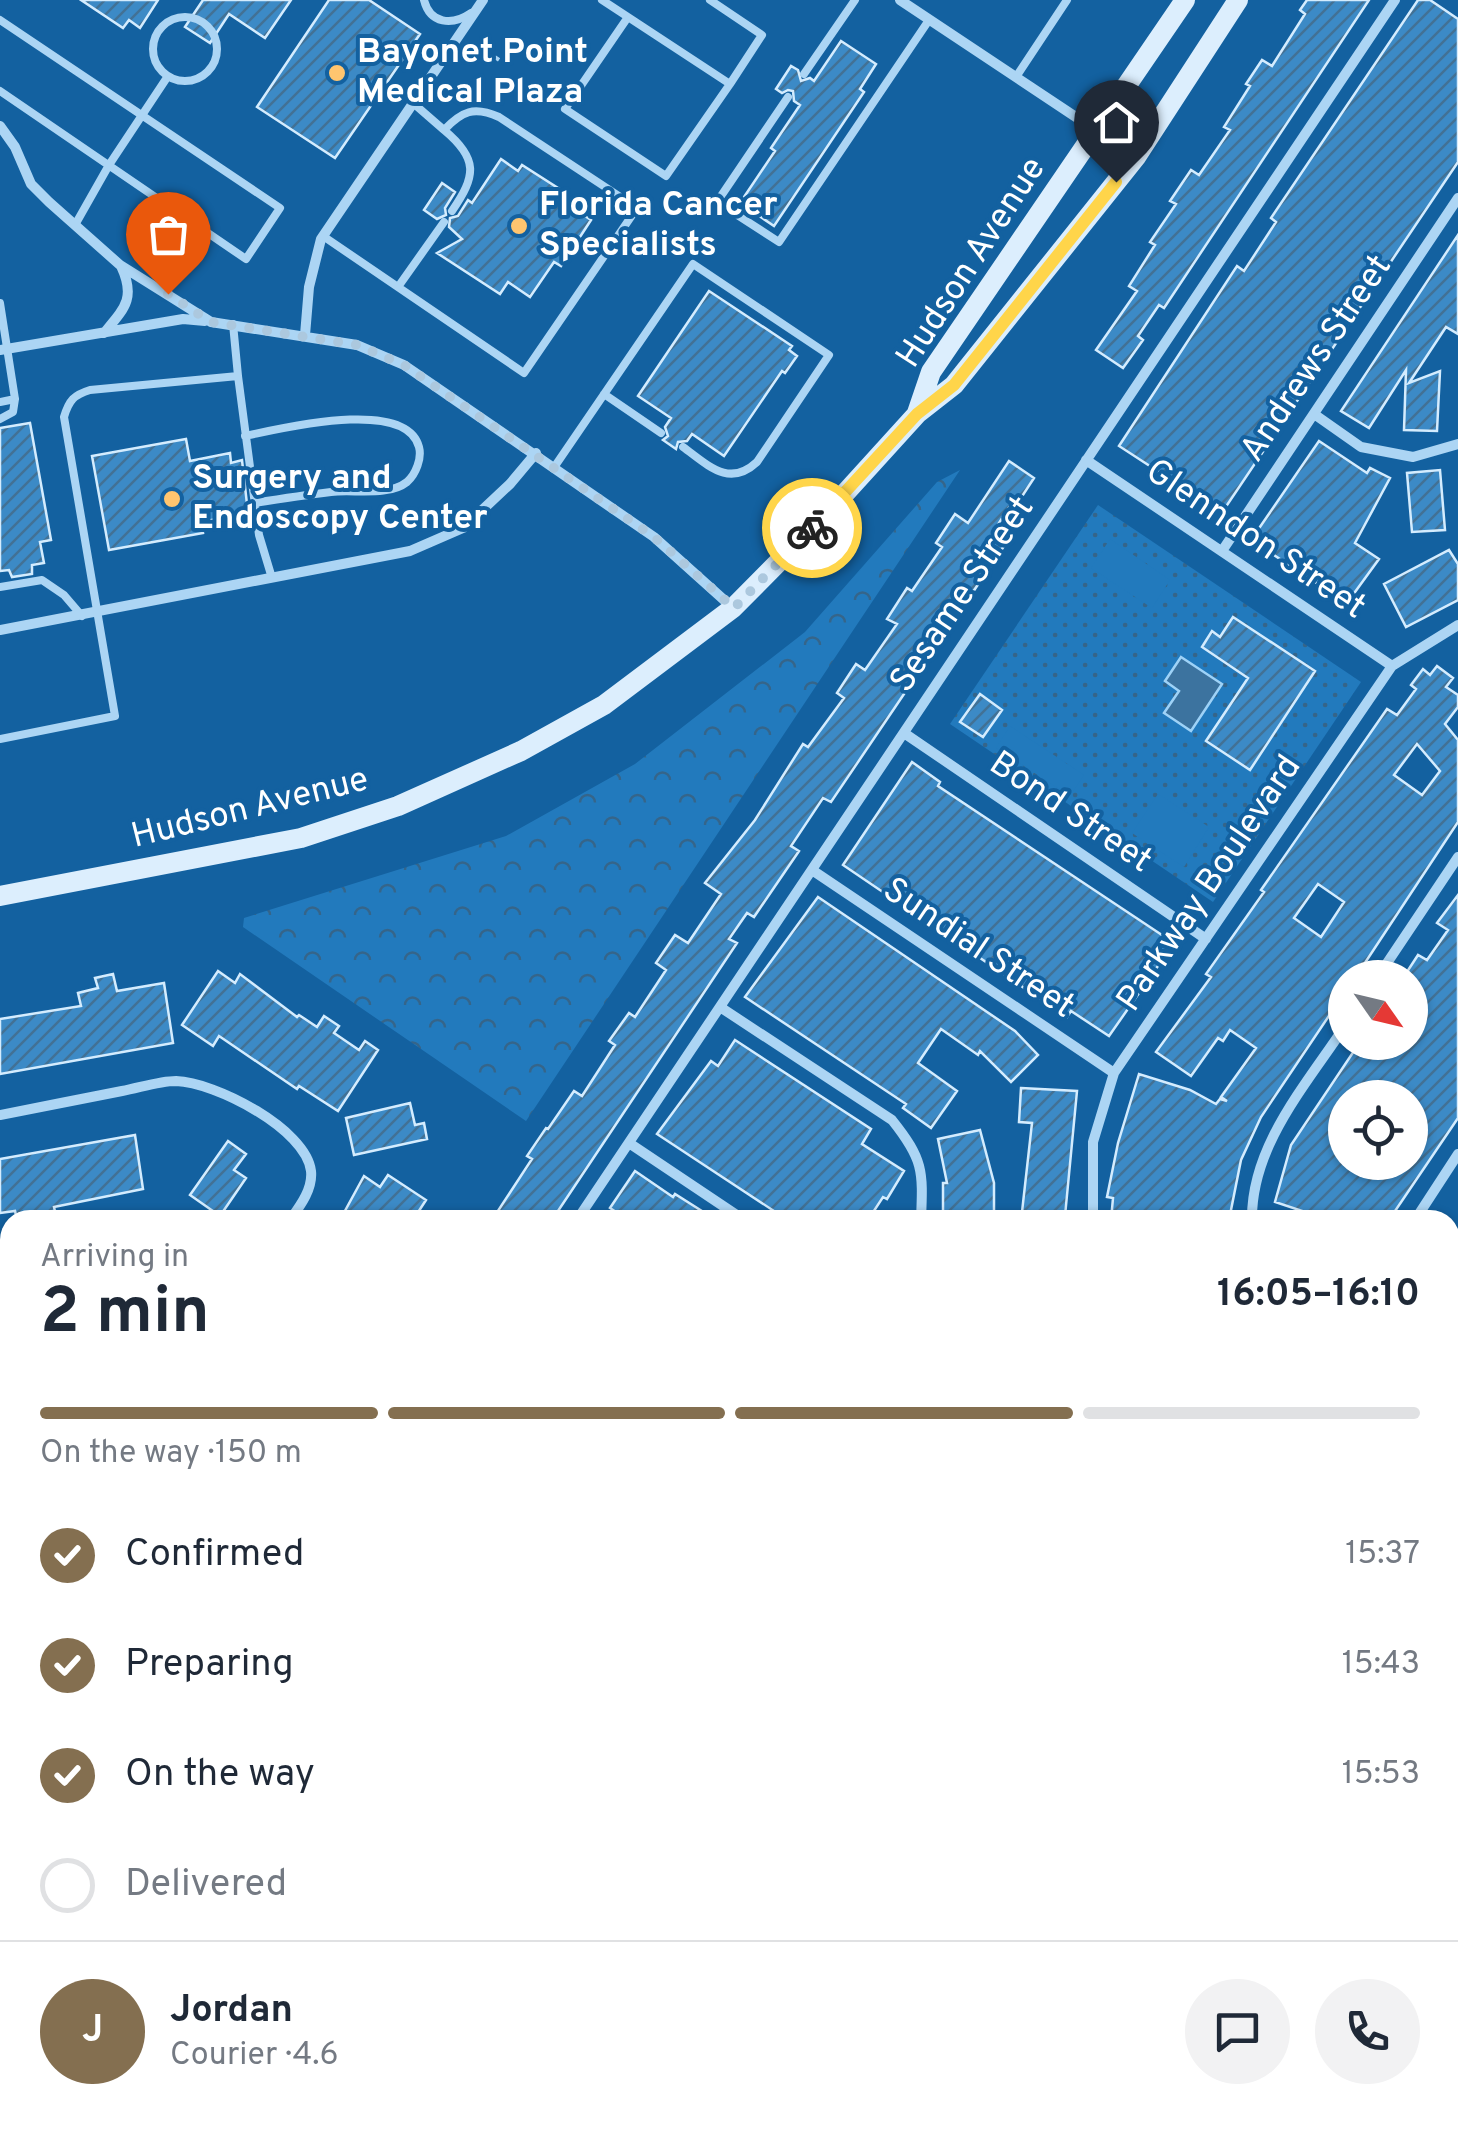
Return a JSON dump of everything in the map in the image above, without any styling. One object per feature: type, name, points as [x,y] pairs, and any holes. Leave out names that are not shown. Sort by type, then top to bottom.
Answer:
[{"type":"street","points":[[900,0],[1136,157]]},
{"type":"street","name":"Hudson Avenue","points":[[917,414],[931,372],[1185,0]]},
{"type":"street","name":"Hudson Avenue","points":[[0,896],[301,838],[398,806],[521,752],[604,705],[734,608],[917,414],[954,385],[1136,157],[1238,0]]},
{"type":"street","name":"Sesame Street","points":[[585,1210],[1395,0]]},
{"type":"street","points":[[305,336],[309,287],[323,236],[481,4]]},
{"type":"street","points":[[0,126],[15,147],[30,184],[120,265],[211,322]]},
{"type":"street","name":"Andrews Street","points":[[1222,552],[1458,198]]},
{"type":"street","points":[[104,333],[128,300],[130,289],[120,265]]},
{"type":"street","points":[[4,349],[183,319],[357,345],[404,365],[555,466],[654,537],[734,608]]},
{"type":"street","points":[[1314,414],[1362,447],[1412,457],[1458,444]]},
{"type":"street","points":[[0,630],[410,550],[463,528],[536,453]]},
{"type":"street","name":"Glenndon Street","points":[[1086,460],[1392,666]]},
{"type":"street","name":"Parkway Boulevard","points":[[1093,1210],[1094,1142],[1114,1073],[1392,666],[1458,625]]},
{"type":"street","name":"Bond Street","points":[[904,734],[1206,938]]},
{"type":"street","points":[[1390,960],[1458,857]]},
{"type":"street","name":"Sundial Street","points":[[812,870],[1114,1073]]},
{"type":"street","points":[[720,1007],[892,1120],[912,1145],[923,1172],[921,1210]]},
{"type":"street","points":[[1253,1210],[1258,1168],[1276,1130],[1328,1052]]},
{"type":"street","points":[[0,1114],[175,1081],[210,1087],[292,1137],[305,1152],[311,1170],[310,1184],[296,1210]]},
{"type":"street","points":[[629,1143],[729,1210]]},
{"type":"street","points":[[1421,1210],[1458,1154]]},
{"type":"lane","points":[[424,0],[430,14],[447,22],[458,21],[481,4]]},
{"type":"lane","points":[[602,0],[730,84]]},
{"type":"lane","points":[[628,17],[565,109],[666,176],[762,35],[710,0]]},
{"type":"lane","points":[[804,74],[854,0]]},
{"type":"lane","points":[[1016,77],[1068,0]]},
{"type":"lane","points":[[176,18],[197,19],[206,24],[217,44],[213,64],[198,78],[188,81],[168,76],[155,60],[158,30],[176,18]]},
{"type":"lane","points":[[0,20],[280,208],[246,259],[0,91]]},
{"type":"lane","points":[[788,97],[718,202],[779,242],[930,20]]},
{"type":"lane","points":[[75,224],[109,164],[168,76]]},
{"type":"lane","points":[[414,103],[458,142],[471,163],[470,184],[452,211]]},
{"type":"lane","points":[[323,236],[524,374],[637,208],[499,116],[470,110],[444,130]]},
{"type":"lane","points":[[398,287],[444,222]]},
{"type":"lane","points":[[555,466],[693,264],[829,355],[757,462],[746,472],[730,475],[682,448]]},
{"type":"lane","points":[[0,303],[4,349],[15,399],[13,412],[0,419]]},
{"type":"lane","points":[[233,324],[254,503],[272,578]]},
{"type":"lane","points":[[0,739],[115,716],[64,416],[68,403],[90,390],[238,376]]},
{"type":"lane","points":[[604,394],[661,433]]},
{"type":"lane","points":[[0,402],[15,399]]},
{"type":"lane","points":[[246,436],[366,419],[405,430],[418,440],[421,453],[416,470],[406,482],[393,488],[334,491],[254,503]]},
{"type":"lane","points":[[0,587],[42,580],[64,595],[82,616]]},
{"type":"path","points":[[469,40],[504,63],[506,60]]},
{"type":"green space","points":[[960,470],[526,1121],[243,927],[244,918],[506,836],[635,764],[805,632],[937,482]]},
{"type":"green space","points":[[1098,505],[1361,682],[1213,902],[950,724]]},
{"type":"green space","points":[[1110,539],[1170,580],[1152,608],[1091,568]]},
{"type":"green space","points":[[1010,726],[1084,775],[1070,796],[996,748]]},
{"type":"green space","points":[[1158,794],[1209,827],[1184,867],[1132,833]]},
{"type":"shaded area","points":[[1181,657],[1222,684],[1191,731],[1164,713],[1179,691],[1165,681]]},
{"type":"building","points":[[81,0],[158,0],[140,28],[129,20],[123,28]]},
{"type":"building","points":[[203,0],[291,0],[265,38],[229,14],[210,43],[185,27]]},
{"type":"building","name":"Bayonet Point Medical Plaza","points":[[329,0],[369,0],[420,34],[335,158],[257,107]]},
{"type":"building","points":[[1307,0],[1369,0],[1164,308],[1159,305],[1138,336],[1143,340],[1123,368],[1096,350],[1137,291],[1129,286],[1155,245],[1150,242],[1176,204],[1170,201],[1191,170],[1199,175],[1230,130],[1224,127],[1250,86],[1246,84],[1262,60],[1272,66],[1305,14],[1300,10]]},
{"type":"building","points":[[1418,0],[1430,0],[1458,19],[1458,162],[1219,517],[1201,506],[1198,511],[1176,497],[1182,487],[1119,446],[1237,266],[1244,271],[1276,222],[1271,218]]},
{"type":"building","points":[[841,41],[876,64],[860,89],[864,92],[774,226],[740,203],[800,105],[794,101],[793,91],[782,93],[776,89],[791,66],[798,70],[801,81],[814,81]]},
{"type":"building","name":"Florida Cancer Specialists","points":[[501,159],[518,171],[522,165],[561,190],[557,197],[591,220],[561,266],[554,262],[530,297],[508,282],[500,294],[437,253],[462,239],[449,227],[450,218],[458,216],[468,200],[472,203]]},
{"type":"building","points":[[442,183],[455,192],[445,208],[446,215],[437,219],[424,210]]},
{"type":"building","points":[[1458,235],[1458,334],[1446,327],[1409,383],[1440,371],[1437,431],[1404,430],[1406,370],[1369,428],[1341,411]]},
{"type":"building","points":[[709,291],[792,346],[789,350],[797,356],[785,373],[782,371],[724,456],[692,434],[687,441],[678,442],[676,449],[663,440],[668,436],[665,427],[671,418],[638,396]]},
{"type":"building","points":[[30,423],[51,540],[40,542],[44,563],[32,565],[32,574],[12,577],[9,570],[0,571],[0,428]]},
{"type":"building","name":"Surgery and Endoscopy Center","points":[[186,439],[190,461],[230,453],[231,463],[242,460],[248,513],[201,522],[203,533],[109,550],[92,456]]},
{"type":"building","points":[[1319,441],[1367,473],[1370,468],[1390,478],[1355,543],[1379,559],[1347,603],[1251,540]]},
{"type":"building","points":[[1009,461],[1034,478],[1017,504],[1013,501],[990,537],[1004,546],[831,802],[823,798],[791,846],[799,851],[754,917],[747,913],[729,939],[737,943],[559,1210],[499,1210],[532,1159],[527,1156],[546,1128],[574,1091],[582,1096],[615,1045],[609,1041],[629,1013],[635,1017],[666,970],[656,963],[675,935],[688,943],[721,894],[705,883],[755,820],[803,744],[808,747],[844,698],[837,693],[856,664],[865,670],[897,624],[887,619],[942,547],[936,543],[955,514],[968,523]]},
{"type":"building","points":[[1440,470],[1445,530],[1412,532],[1407,473]]},
{"type":"building","points":[[1449,550],[1458,564],[1458,600],[1406,627],[1384,584]]},
{"type":"building","points":[[1233,617],[1315,671],[1250,770],[1206,741],[1248,678],[1202,647],[1212,631],[1220,637]]},
{"type":"building","points":[[1437,666],[1453,678],[1446,687],[1458,695],[1458,707],[1445,724],[1458,740],[1458,822],[1367,960],[1328,960],[1328,1017],[1261,1117],[1241,1160],[1231,1210],[1112,1210],[1113,1198],[1107,1197],[1139,1074],[1190,1090],[1216,1104],[1220,1099],[1227,1101],[1221,1097],[1256,1048],[1230,1030],[1223,1041],[1218,1038],[1191,1076],[1156,1052],[1211,977],[1206,974],[1264,892],[1261,890],[1387,709],[1397,715],[1416,689],[1411,685],[1423,669],[1430,675]],"holes":[[[1417,744],[1440,771],[1422,795],[1394,775]],[[1318,884],[1344,902],[1321,937],[1294,918]]]},
{"type":"building","points":[[980,694],[1002,710],[983,737],[960,722]]},
{"type":"building","points":[[912,762],[940,782],[938,786],[1174,943],[1109,1036],[1071,1011],[1067,1017],[843,865]]},
{"type":"building","points":[[1458,895],[1458,1118],[1428,1162],[1428,1080],[1335,1080],[1348,1060],[1428,1060],[1427,960],[1448,930],[1437,923]]},
{"type":"building","points":[[818,897],[1015,1031],[1038,1055],[1011,1082],[980,1051],[978,1055],[941,1029],[918,1063],[957,1091],[931,1128],[903,1108],[906,1104],[745,997]]},
{"type":"building","points":[[218,971],[235,983],[240,974],[297,1017],[317,1027],[324,1016],[339,1026],[334,1033],[359,1050],[365,1041],[378,1050],[338,1111],[299,1086],[297,1089],[219,1036],[213,1046],[182,1025]]},
{"type":"building","points":[[113,974],[117,991],[164,983],[173,1043],[0,1074],[0,1019],[81,1006],[78,993],[98,988],[95,978]]},
{"type":"building","points":[[735,1040],[871,1129],[862,1144],[904,1171],[887,1199],[883,1197],[875,1210],[772,1210],[657,1134],[711,1061],[718,1066]]},
{"type":"building","points":[[1021,1088],[1077,1091],[1066,1210],[1022,1210],[1032,1123],[1019,1122]]},
{"type":"building","points":[[1328,1090],[1328,1180],[1416,1180],[1396,1210],[1299,1210],[1275,1202],[1291,1145]]},
{"type":"building","points":[[410,1103],[415,1125],[424,1123],[427,1139],[354,1155],[346,1118]]},
{"type":"building","points":[[980,1130],[994,1183],[994,1210],[943,1210],[943,1183],[947,1183],[938,1139]]},
{"type":"building","points":[[135,1135],[143,1189],[54,1207],[55,1210],[0,1210],[0,1159]]},
{"type":"building","points":[[228,1141],[246,1154],[234,1170],[246,1178],[224,1210],[211,1210],[190,1195]]},
{"type":"building","points":[[635,1171],[700,1210],[613,1210],[610,1208]]},
{"type":"building","points":[[388,1175],[426,1200],[420,1210],[345,1210],[364,1176],[380,1187]]},
{"type":"way so far","points":[[168,294],[211,322],[357,345],[404,365],[654,537],[734,608],[812,528]]},
{"type":"place","name":"Bayonet Point Medical Plaza","points":[[337,73]]},
{"type":"place","name":"Florida Cancer Specialists","points":[[519,226]]},
{"type":"place","name":"Surgery and Endoscopy Center","points":[[172,499]]},
{"type":"route","points":[[812,528],[917,414],[954,385],[1116,182]]}]
